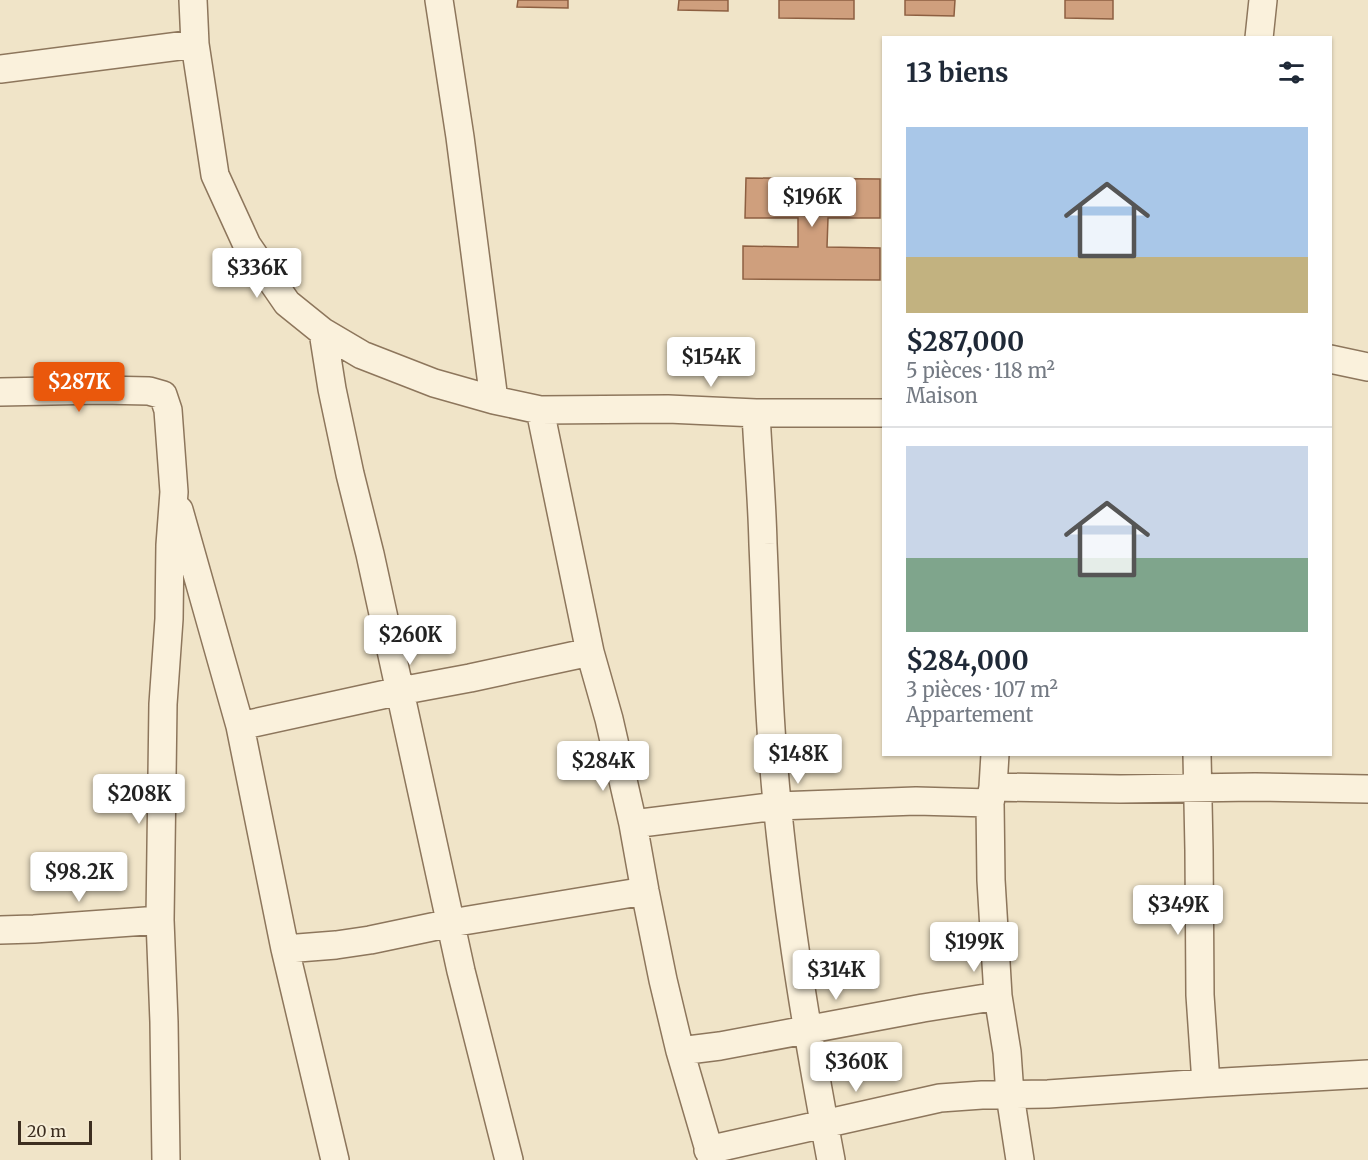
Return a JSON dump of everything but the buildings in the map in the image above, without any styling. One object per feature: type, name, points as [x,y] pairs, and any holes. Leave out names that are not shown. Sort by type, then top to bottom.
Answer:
[{"type":"street","points":[[193,0],[195,44],[215,175],[247,245],[287,303],[322,332],[362,355],[434,383],[540,410],[668,409],[756,413],[882,413]]},
{"type":"street","points":[[439,0],[460,137],[494,400]]},
{"type":"street","points":[[1259,36],[1263,0]]},
{"type":"street","points":[[0,69],[195,44]]},
{"type":"street","points":[[322,332],[350,474],[370,554],[461,971],[509,1160]]},
{"type":"street","points":[[1332,359],[1368,367]]},
{"type":"street","points":[[0,392],[148,391],[163,395],[168,410],[174,492],[163,704],[160,920],[166,1160]]},
{"type":"street","points":[[540,410],[590,652],[609,719],[633,824],[663,980],[680,1051],[710,1155],[885,1109],[940,1098],[1048,1094],[1368,1074]]},
{"type":"street","points":[[756,413],[777,806],[807,1030],[831,1160]]},
{"type":"street","points":[[174,492],[240,726],[285,949],[335,1160]]},
{"type":"street","points":[[240,726],[590,652]]},
{"type":"street","points":[[995,756],[991,795],[991,880],[998,996],[1020,1160]]},
{"type":"street","points":[[1197,756],[1200,995],[1206,1083]]},
{"type":"street","points":[[633,824],[777,806],[916,801],[991,795],[1120,789],[1255,787],[1368,789]]},
{"type":"street","points":[[285,949],[370,940],[451,923],[645,891]]},
{"type":"street","points":[[0,930],[160,920]]},
{"type":"street","points":[[680,1051],[720,1046],[998,996]]}]
